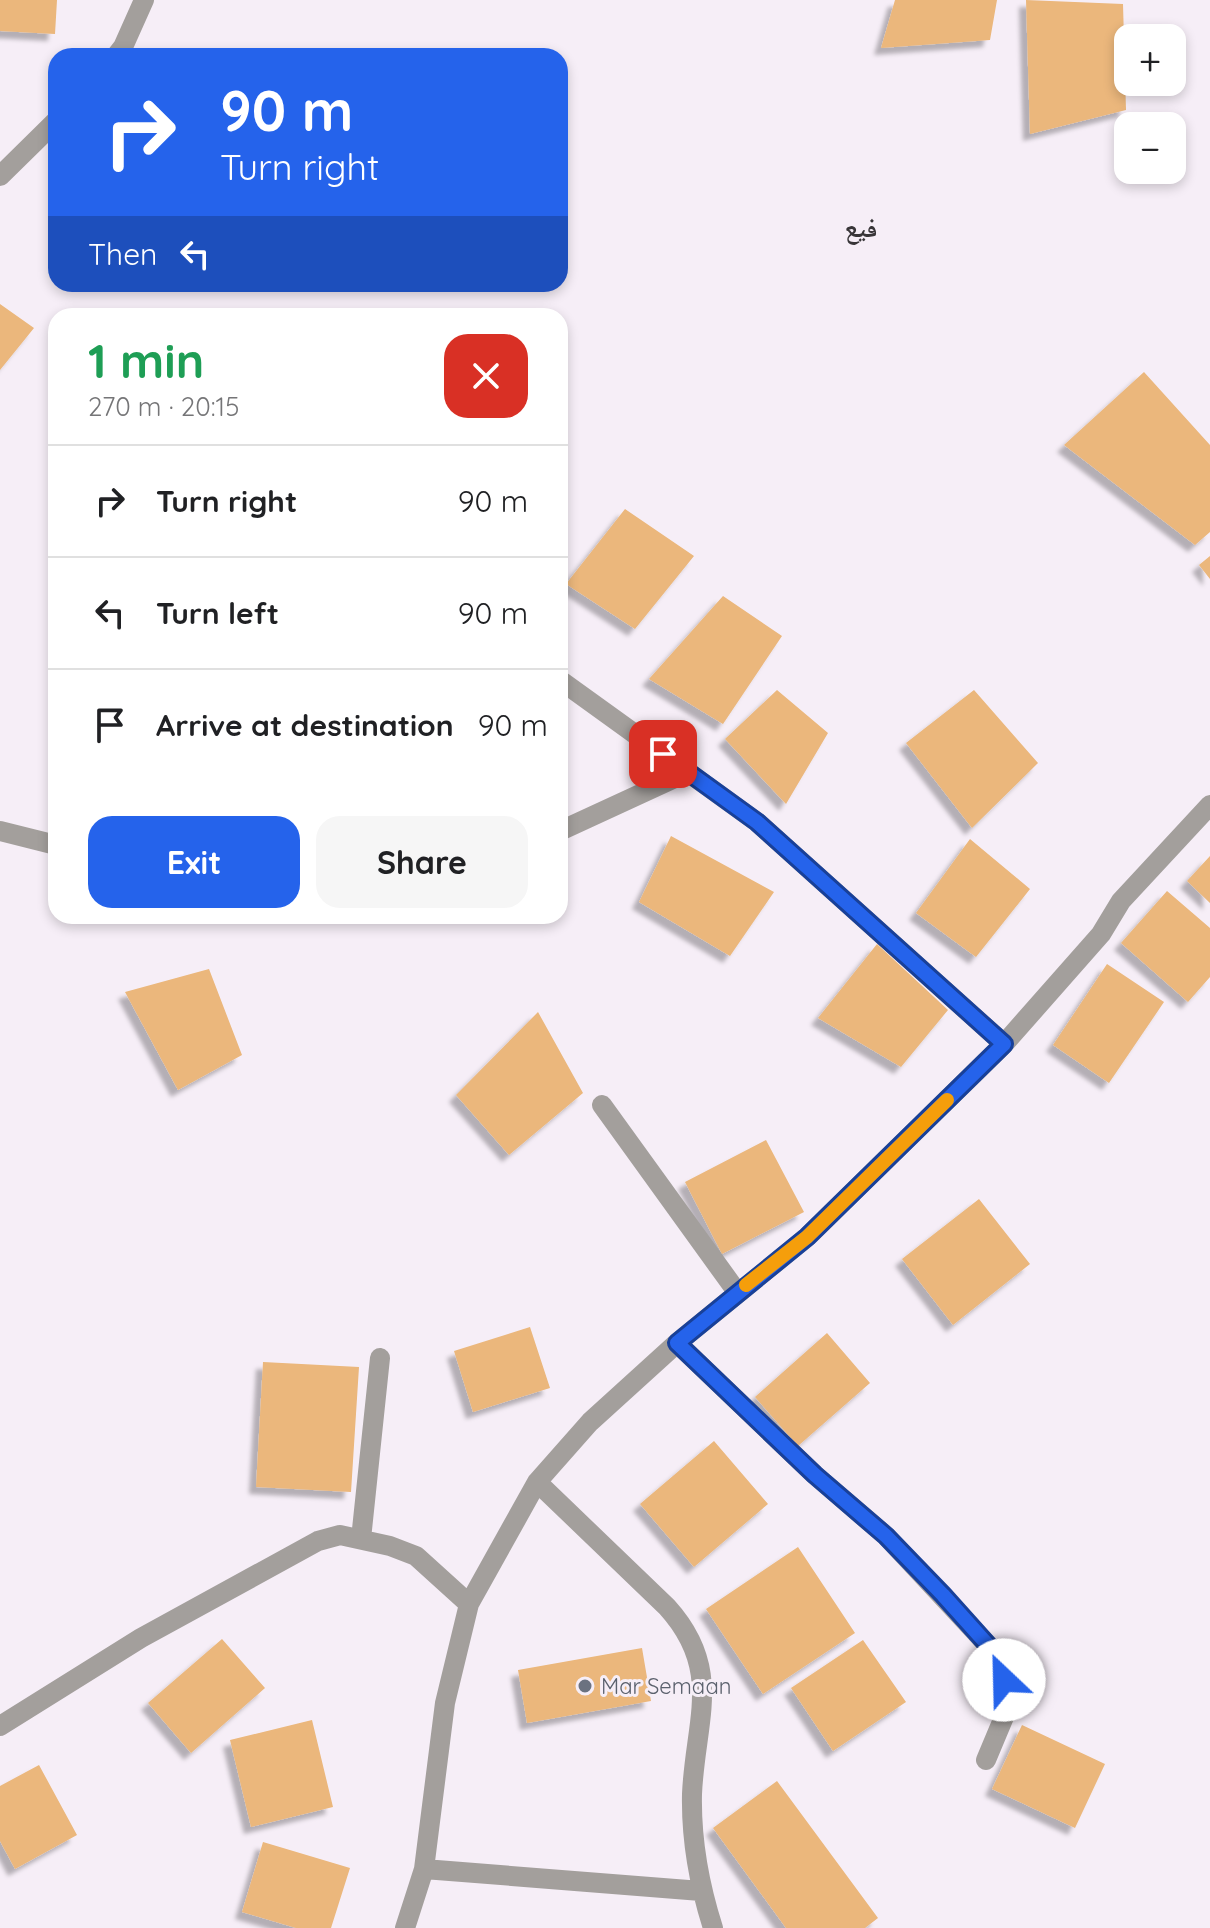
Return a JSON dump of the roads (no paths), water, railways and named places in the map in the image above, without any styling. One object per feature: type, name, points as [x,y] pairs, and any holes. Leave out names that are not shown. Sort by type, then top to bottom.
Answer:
[{"type":"street","points":[[122,48],[144,0]]},
{"type":"street","points":[[0,176],[48,129]]},
{"type":"street","points":[[568,686],[757,822],[1004,1044]]},
{"type":"street","points":[[568,827],[688,772]]},
{"type":"street","points":[[405,1928],[424,1869],[445,1703],[469,1604],[537,1482],[590,1422],[677,1343],[807,1237],[1004,1044],[1101,934],[1121,901],[1210,805]]},
{"type":"street","points":[[0,831],[48,843]]},
{"type":"street","points":[[602,1105],[737,1292]]},
{"type":"street","points":[[677,1343],[815,1475],[886,1536],[995,1653],[1004,1680],[1004,1717],[986,1760]]},
{"type":"street","points":[[361,1539],[380,1358]]},
{"type":"street","points":[[537,1482],[667,1607],[685,1627],[697,1654],[703,1685],[692,1791],[692,1842],[701,1891],[713,1928]]},
{"type":"street","points":[[0,1726],[141,1638],[305,1548],[340,1535],[390,1546],[416,1556],[469,1604]]},
{"type":"street","points":[[424,1869],[701,1891]]},
{"type":"place","name":"Mar Semaan","points":[[585,1686]]},
{"type":"district","name":"فيع","points":[[861,227]]}]
